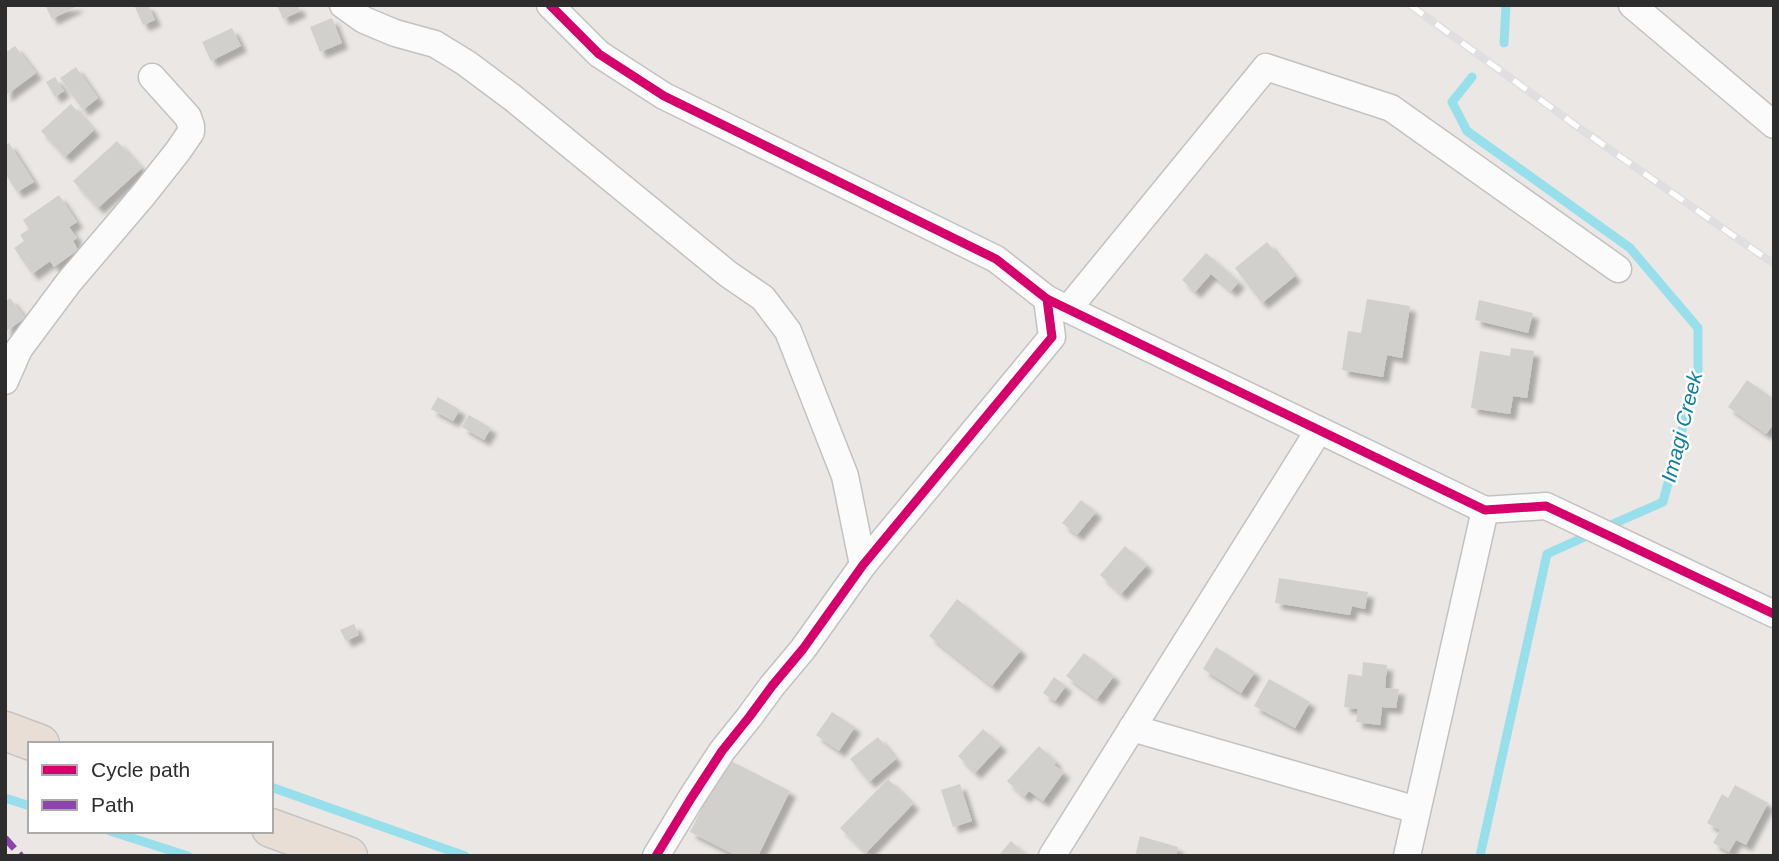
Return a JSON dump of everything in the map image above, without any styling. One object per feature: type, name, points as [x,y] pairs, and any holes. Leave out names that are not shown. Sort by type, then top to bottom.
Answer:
[{"type":"highway","points":[[5,731],[35,742]]},
{"type":"highway","points":[[273,829],[348,856]]},
{"type":"street","points":[[343,5],[364,20],[395,33],[435,44],[466,63],[762,299],[788,331],[845,476],[863,565]]},
{"type":"street","points":[[550,5],[599,54],[664,96],[996,260],[1057,304],[1485,510],[1546,506],[1774,614]]},
{"type":"street","points":[[1632,5],[1774,125]]},
{"type":"street","points":[[656,856],[722,751],[803,649],[863,565],[1052,337],[1057,304],[1266,67],[1391,108],[1618,269]]},
{"type":"street","points":[[5,380],[19,349],[69,282],[191,132],[188,117],[152,77]]},
{"type":"street","points":[[1052,856],[1319,430]]},
{"type":"street","points":[[1407,856],[1485,510]]},
{"type":"street","points":[[1132,728],[1417,810]]},
{"type":"building","points":[[45,5],[79,5],[52,19]]},
{"type":"building","points":[[134,5],[148,5],[155,20],[143,25]]},
{"type":"building","points":[[277,5],[298,5],[300,11],[283,19]]},
{"type":"building","points":[[332,18],[342,43],[320,52],[310,27]]},
{"type":"building","points":[[232,28],[241,46],[211,61],[202,42]]},
{"type":"building","points":[[15,46],[36,73],[5,96],[5,53]]},
{"type":"building","points":[[76,67],[98,98],[83,110],[60,78]]},
{"type":"building","points":[[55,77],[64,91],[55,97],[46,82]]},
{"type":"building","points":[[71,104],[94,130],[65,157],[41,131]]},
{"type":"building","points":[[117,141],[142,168],[98,208],[73,181]]},
{"type":"building","points":[[9,143],[34,182],[17,192],[5,173],[5,146]]},
{"type":"building","points":[[59,195],[77,222],[69,227],[77,238],[73,241],[78,250],[54,267],[50,261],[32,274],[14,248],[24,241],[20,235],[29,229],[23,220]]},
{"type":"building","points":[[1267,242],[1295,276],[1262,303],[1235,268]]},
{"type":"building","points":[[1206,253],[1239,282],[1231,291],[1211,274],[1195,292],[1182,280]]},
{"type":"building","points":[[10,298],[25,318],[5,332],[5,302]]},
{"type":"building","points":[[1367,299],[1410,306],[1402,358],[1387,355],[1383,377],[1342,370],[1348,331],[1361,333]]},
{"type":"building","points":[[1479,300],[1533,313],[1528,333],[1475,320]]},
{"type":"building","points":[[1511,348],[1534,351],[1527,398],[1513,396],[1510,414],[1471,408],[1480,351],[1510,356]]},
{"type":"building","points":[[1747,380],[1774,399],[1774,424],[1766,434],[1728,407]]},
{"type":"building","points":[[438,397],[460,410],[453,421],[431,409]]},
{"type":"building","points":[[469,415],[491,428],[484,440],[462,427]]},
{"type":"building","points":[[1081,500],[1096,512],[1077,535],[1062,523]]},
{"type":"building","points":[[1125,546],[1147,565],[1121,594],[1100,575]]},
{"type":"building","points":[[1279,578],[1368,592],[1365,609],[1352,606],[1350,615],[1275,603]]},
{"type":"building","points":[[957,599],[1021,650],[992,686],[929,636]]},
{"type":"building","points":[[354,624],[359,635],[346,641],[340,630]]},
{"type":"building","points":[[1216,647],[1255,672],[1241,693],[1203,669]]},
{"type":"building","points":[[1084,653],[1114,676],[1097,699],[1066,676]]},
{"type":"building","points":[[1363,662],[1387,665],[1385,688],[1399,689],[1396,708],[1382,707],[1380,725],[1356,722],[1358,709],[1344,707],[1348,674],[1362,676]]},
{"type":"building","points":[[1054,677],[1066,686],[1055,701],[1043,693]]},
{"type":"building","points":[[1269,679],[1310,702],[1295,728],[1254,706]]},
{"type":"building","points":[[832,712],[855,727],[839,751],[816,735]]},
{"type":"building","points":[[983,729],[1001,745],[975,773],[958,756]]},
{"type":"building","points":[[878,737],[896,759],[869,782],[850,759]]},
{"type":"building","points":[[1039,746],[1056,762],[1054,765],[1064,772],[1043,801],[1029,791],[1024,797],[1007,781]]},
{"type":"building","points":[[727,759],[790,791],[758,856],[737,856],[690,832]]},
{"type":"building","points":[[888,779],[913,804],[866,853],[840,828]]},
{"type":"building","points":[[960,784],[972,821],[953,827],[941,790]]},
{"type":"building","points":[[1735,785],[1768,803],[1746,845],[1736,840],[1729,852],[1713,843],[1720,830],[1707,823],[1722,794],[1728,798]]},
{"type":"building","points":[[1140,836],[1178,847],[1176,856],[1135,856]]},
{"type":"building","points":[[1011,841],[1027,856],[998,856]]},
{"type":"waterway","name":"Imagi Creek","points":[[1504,43],[1506,5]]},
{"type":"waterway","name":"Imagi Creek","points":[[1472,77],[1452,102],[1467,131],[1630,248],[1698,328],[1698,370],[1663,502],[1604,528]]},
{"type":"waterway","name":"Imagi Creek","points":[[1480,856],[1547,554],[1591,534]]},
{"type":"waterway","points":[[273,788],[465,856]]},
{"type":"waterway","points":[[5,798],[28,805]]},
{"type":"waterway","points":[[116,833],[188,856]]},
{"type":"railway","points":[[1410,5],[1582,130],[1774,264]]},
{"type":"marked path","points":[[5,838],[21,856]]},
{"type":"cycle path","points":[[550,5],[599,54],[664,96],[996,259],[1047,299],[1052,337],[863,565],[803,649],[722,751],[656,856]]},
{"type":"cycle path","points":[[1047,299],[1485,510],[1546,506],[1774,614]]}]
